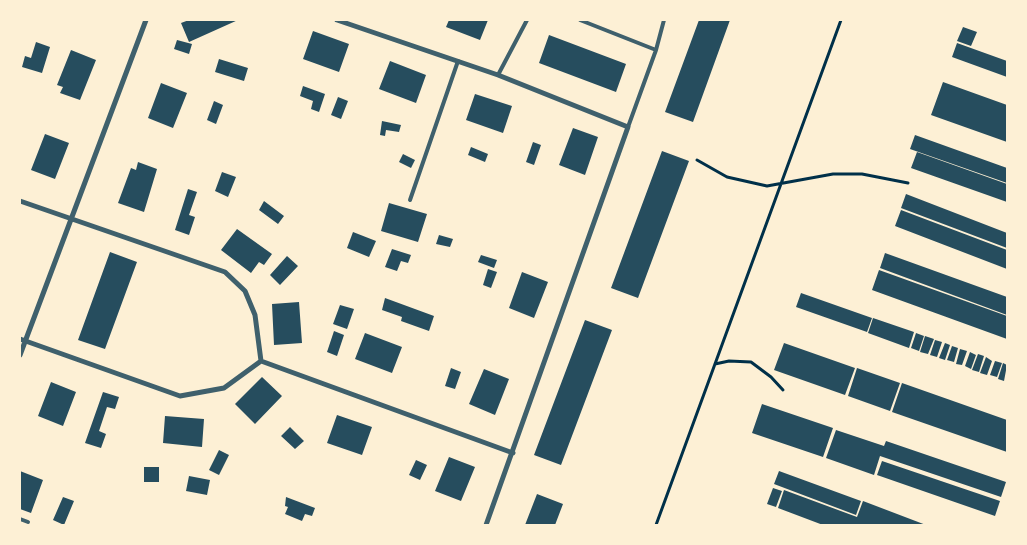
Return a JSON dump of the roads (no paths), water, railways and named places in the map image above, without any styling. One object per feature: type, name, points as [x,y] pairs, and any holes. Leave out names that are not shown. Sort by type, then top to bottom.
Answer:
[{"type":"street","points":[[20,355],[23,340],[146,20]]},
{"type":"street","points":[[337,20],[498,75],[628,127],[486,525]]},
{"type":"street","points":[[20,201],[225,272],[245,291],[255,315],[261,361]]},
{"type":"street","points":[[23,340],[180,396],[224,388],[261,361]]},
{"type":"street","points":[[261,361],[513,453]]},
{"type":"lane","points":[[498,75],[526,20]]},
{"type":"lane","points":[[580,20],[656,50]]},
{"type":"lane","points":[[628,127],[656,50],[664,20]]},
{"type":"lane","points":[[410,200],[458,61]]},
{"type":"lane","points":[[20,519],[28,522]]}]
